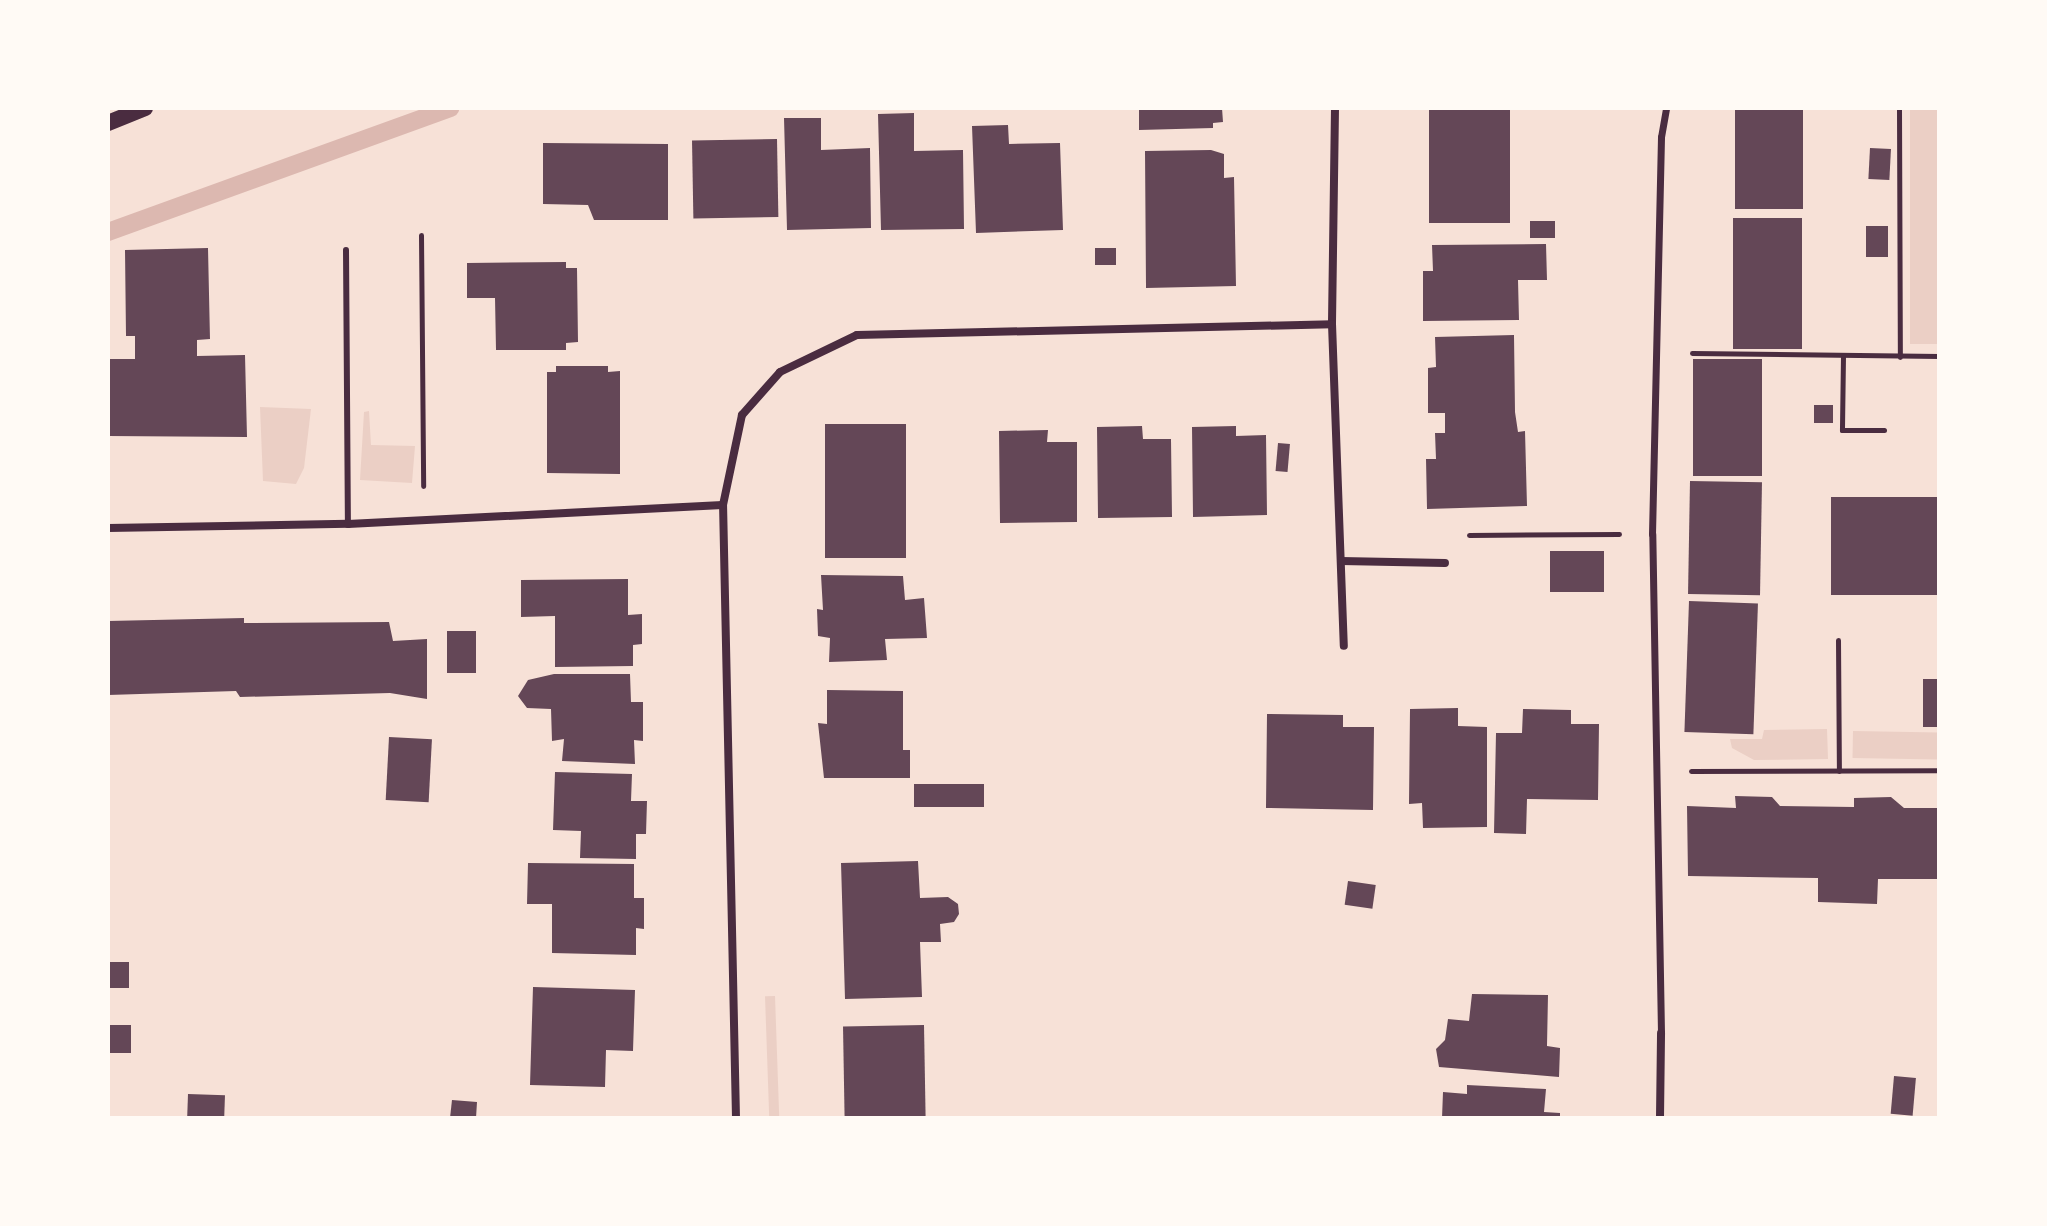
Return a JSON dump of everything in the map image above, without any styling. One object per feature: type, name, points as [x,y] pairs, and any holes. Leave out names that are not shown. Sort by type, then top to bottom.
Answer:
[{"type":"main road","points":[[108,123],[145,108]]},
{"type":"street","points":[[1335,108],[1332,324],[1344,646]]},
{"type":"street","points":[[1660,1118],[1652,534],[1655,352],[1666,108]]},
{"type":"street","points":[[736,1118],[723,505],[742,415],[780,372],[857,335],[1332,324]]},
{"type":"street","points":[[108,528],[348,524],[423,516],[723,505]]},
{"type":"street","points":[[1341,561],[1445,563]]},
{"type":"lane","points":[[346,250],[348,524]]},
{"type":"path","points":[[1899,108],[1900,357]]},
{"type":"path","points":[[421,235],[423,516]]},
{"type":"path","points":[[1655,352],[1939,356]]},
{"type":"path","points":[[1843,356],[1842,430],[1884,430]]},
{"type":"path","points":[[1465,535],[1652,534]]},
{"type":"path","points":[[1838,640],[1839,771]]},
{"type":"path","points":[[1655,770],[1939,770]]},
{"type":"shaded area","points":[[1910,108],[1939,108],[1939,344],[1910,344]]},
{"type":"shaded area","points":[[260,407],[311,409],[304,468],[296,484],[263,481]]},
{"type":"shaded area","points":[[369,411],[371,445],[415,446],[412,483],[360,480],[364,412]]},
{"type":"shaded area","points":[[1827,729],[1828,759],[1754,760],[1732,748],[1730,739],[1762,739],[1764,730]]},
{"type":"shaded area","points":[[1853,731],[1939,733],[1939,759],[1853,758]]},
{"type":"shaded area","points":[[765,996],[775,996],[779,1118],[769,1118]]},
{"type":"building","points":[[1139,108],[1222,108],[1223,122],[1213,123],[1213,128],[1139,130]]},
{"type":"building","points":[[1429,108],[1510,108],[1510,223],[1429,223]]},
{"type":"building","points":[[1735,108],[1803,108],[1803,209],[1735,209]]},
{"type":"building","points":[[914,113],[914,151],[963,150],[964,229],[881,230],[878,114]]},
{"type":"building","points":[[784,118],[821,118],[821,150],[870,148],[871,228],[787,230]]},
{"type":"building","points":[[1008,125],[1009,144],[1060,143],[1063,230],[976,233],[972,126]]},
{"type":"building","points":[[777,139],[778,217],[693,218],[692,140]]},
{"type":"building","points":[[543,143],[668,144],[668,220],[594,220],[588,205],[543,204]]},
{"type":"building","points":[[1870,148],[1891,149],[1889,180],[1868,179]]},
{"type":"building","points":[[1211,150],[1224,154],[1224,178],[1234,177],[1236,286],[1146,288],[1145,151]]},
{"type":"building","points":[[1733,218],[1802,218],[1802,349],[1733,349]]},
{"type":"building","points":[[1530,221],[1555,221],[1555,238],[1530,238]]},
{"type":"building","points":[[1866,226],[1888,226],[1888,257],[1866,257]]},
{"type":"building","points":[[1546,244],[1547,280],[1518,280],[1519,320],[1423,321],[1423,271],[1433,271],[1432,245]]},
{"type":"building","points":[[208,248],[210,339],[197,340],[197,356],[245,355],[247,437],[108,436],[108,359],[135,359],[135,336],[126,336],[125,250]]},
{"type":"building","points":[[1095,248],[1116,248],[1116,265],[1095,265]]},
{"type":"building","points":[[566,262],[566,268],[577,268],[578,342],[566,343],[566,350],[496,350],[495,298],[467,298],[467,263]]},
{"type":"building","points":[[1514,335],[1515,412],[1518,432],[1525,431],[1527,506],[1427,509],[1426,459],[1436,459],[1435,433],[1445,433],[1445,413],[1428,413],[1428,368],[1436,367],[1435,337]]},
{"type":"building","points":[[1693,359],[1762,359],[1762,476],[1693,476]]},
{"type":"building","points":[[556,366],[608,366],[608,372],[620,371],[620,474],[547,473],[547,372],[556,372]]},
{"type":"building","points":[[1814,405],[1833,405],[1833,423],[1814,423]]},
{"type":"building","points":[[825,424],[906,424],[906,558],[825,558]]},
{"type":"building","points":[[1142,426],[1143,439],[1171,439],[1172,517],[1098,518],[1097,427]]},
{"type":"building","points":[[1236,426],[1236,436],[1266,435],[1267,515],[1193,517],[1192,427]]},
{"type":"building","points":[[1048,430],[1047,442],[1077,442],[1077,522],[1000,523],[999,431]]},
{"type":"building","points":[[1278,443],[1290,444],[1288,472],[1276,471]]},
{"type":"building","points":[[1690,481],[1762,482],[1760,595],[1688,594]]},
{"type":"building","points":[[1831,497],[1939,497],[1939,595],[1831,595]]},
{"type":"building","points":[[1550,551],[1604,551],[1604,592],[1550,592]]},
{"type":"building","points":[[821,575],[903,576],[905,600],[924,598],[927,638],[885,639],[887,660],[829,662],[830,638],[818,636],[817,609],[823,610]]},
{"type":"building","points":[[628,579],[628,615],[642,614],[642,644],[633,645],[633,666],[555,667],[555,616],[521,617],[521,580]]},
{"type":"building","points":[[1689,601],[1758,603],[1753,734],[1684,732]]},
{"type":"building","points":[[244,618],[244,623],[389,622],[393,641],[427,639],[427,699],[390,693],[240,697],[236,691],[108,695],[108,621]]},
{"type":"building","points":[[447,631],[476,631],[476,673],[447,673]]},
{"type":"building","points":[[554,674],[630,674],[631,702],[643,702],[643,741],[634,740],[635,764],[562,761],[564,739],[552,741],[551,709],[527,708],[518,696],[528,680]]},
{"type":"building","points":[[1923,679],[1939,679],[1939,727],[1923,727]]},
{"type":"building","points":[[827,690],[903,691],[903,750],[910,750],[910,778],[824,778],[818,723],[827,724]]},
{"type":"building","points":[[1458,708],[1458,726],[1487,727],[1487,827],[1423,828],[1422,803],[1409,804],[1410,709]]},
{"type":"building","points":[[1523,709],[1571,710],[1571,724],[1599,724],[1598,800],[1527,799],[1526,834],[1494,833],[1496,733],[1522,733]]},
{"type":"building","points":[[1267,714],[1343,715],[1343,727],[1374,727],[1373,810],[1266,808]]},
{"type":"building","points":[[389,737],[432,739],[429,802],[386,800]]},
{"type":"building","points":[[555,772],[632,774],[631,801],[647,801],[646,834],[636,834],[636,859],[580,858],[581,831],[553,830]]},
{"type":"building","points":[[914,784],[984,784],[984,807],[914,807]]},
{"type":"building","points":[[1735,796],[1772,797],[1780,806],[1854,807],[1854,798],[1891,797],[1904,808],[1939,808],[1939,879],[1878,879],[1877,904],[1818,902],[1818,878],[1688,876],[1687,806],[1736,808]]},
{"type":"building","points":[[918,861],[920,898],[948,897],[958,904],[959,914],[954,922],[940,924],[941,942],[920,942],[922,997],[845,999],[841,863]]},
{"type":"building","points":[[528,863],[634,864],[634,898],[644,898],[644,929],[636,928],[636,955],[552,953],[552,904],[527,904]]},
{"type":"building","points":[[1348,881],[1376,885],[1372,909],[1345,905]]},
{"type":"building","points":[[109,962],[129,962],[129,988],[109,988]]},
{"type":"building","points":[[533,987],[635,990],[633,1051],[606,1050],[605,1087],[530,1085]]},
{"type":"building","points":[[1472,994],[1548,995],[1547,1046],[1560,1048],[1559,1077],[1439,1067],[1436,1049],[1445,1040],[1448,1019],[1469,1021]]},
{"type":"building","points":[[109,1025],[131,1025],[131,1053],[109,1053]]},
{"type":"building","points":[[924,1025],[926,1117],[845,1118],[843,1026]]},
{"type":"building","points":[[1894,1076],[1916,1078],[1913,1116],[1891,1114]]},
{"type":"building","points":[[1467,1085],[1546,1089],[1544,1112],[1560,1113],[1560,1118],[1442,1118],[1443,1092],[1467,1094]]},
{"type":"building","points":[[188,1094],[225,1095],[224,1118],[187,1118]]},
{"type":"building","points":[[452,1100],[477,1102],[476,1118],[450,1118]]},
{"type":"waterway","points":[[108,232],[450,108]]}]
